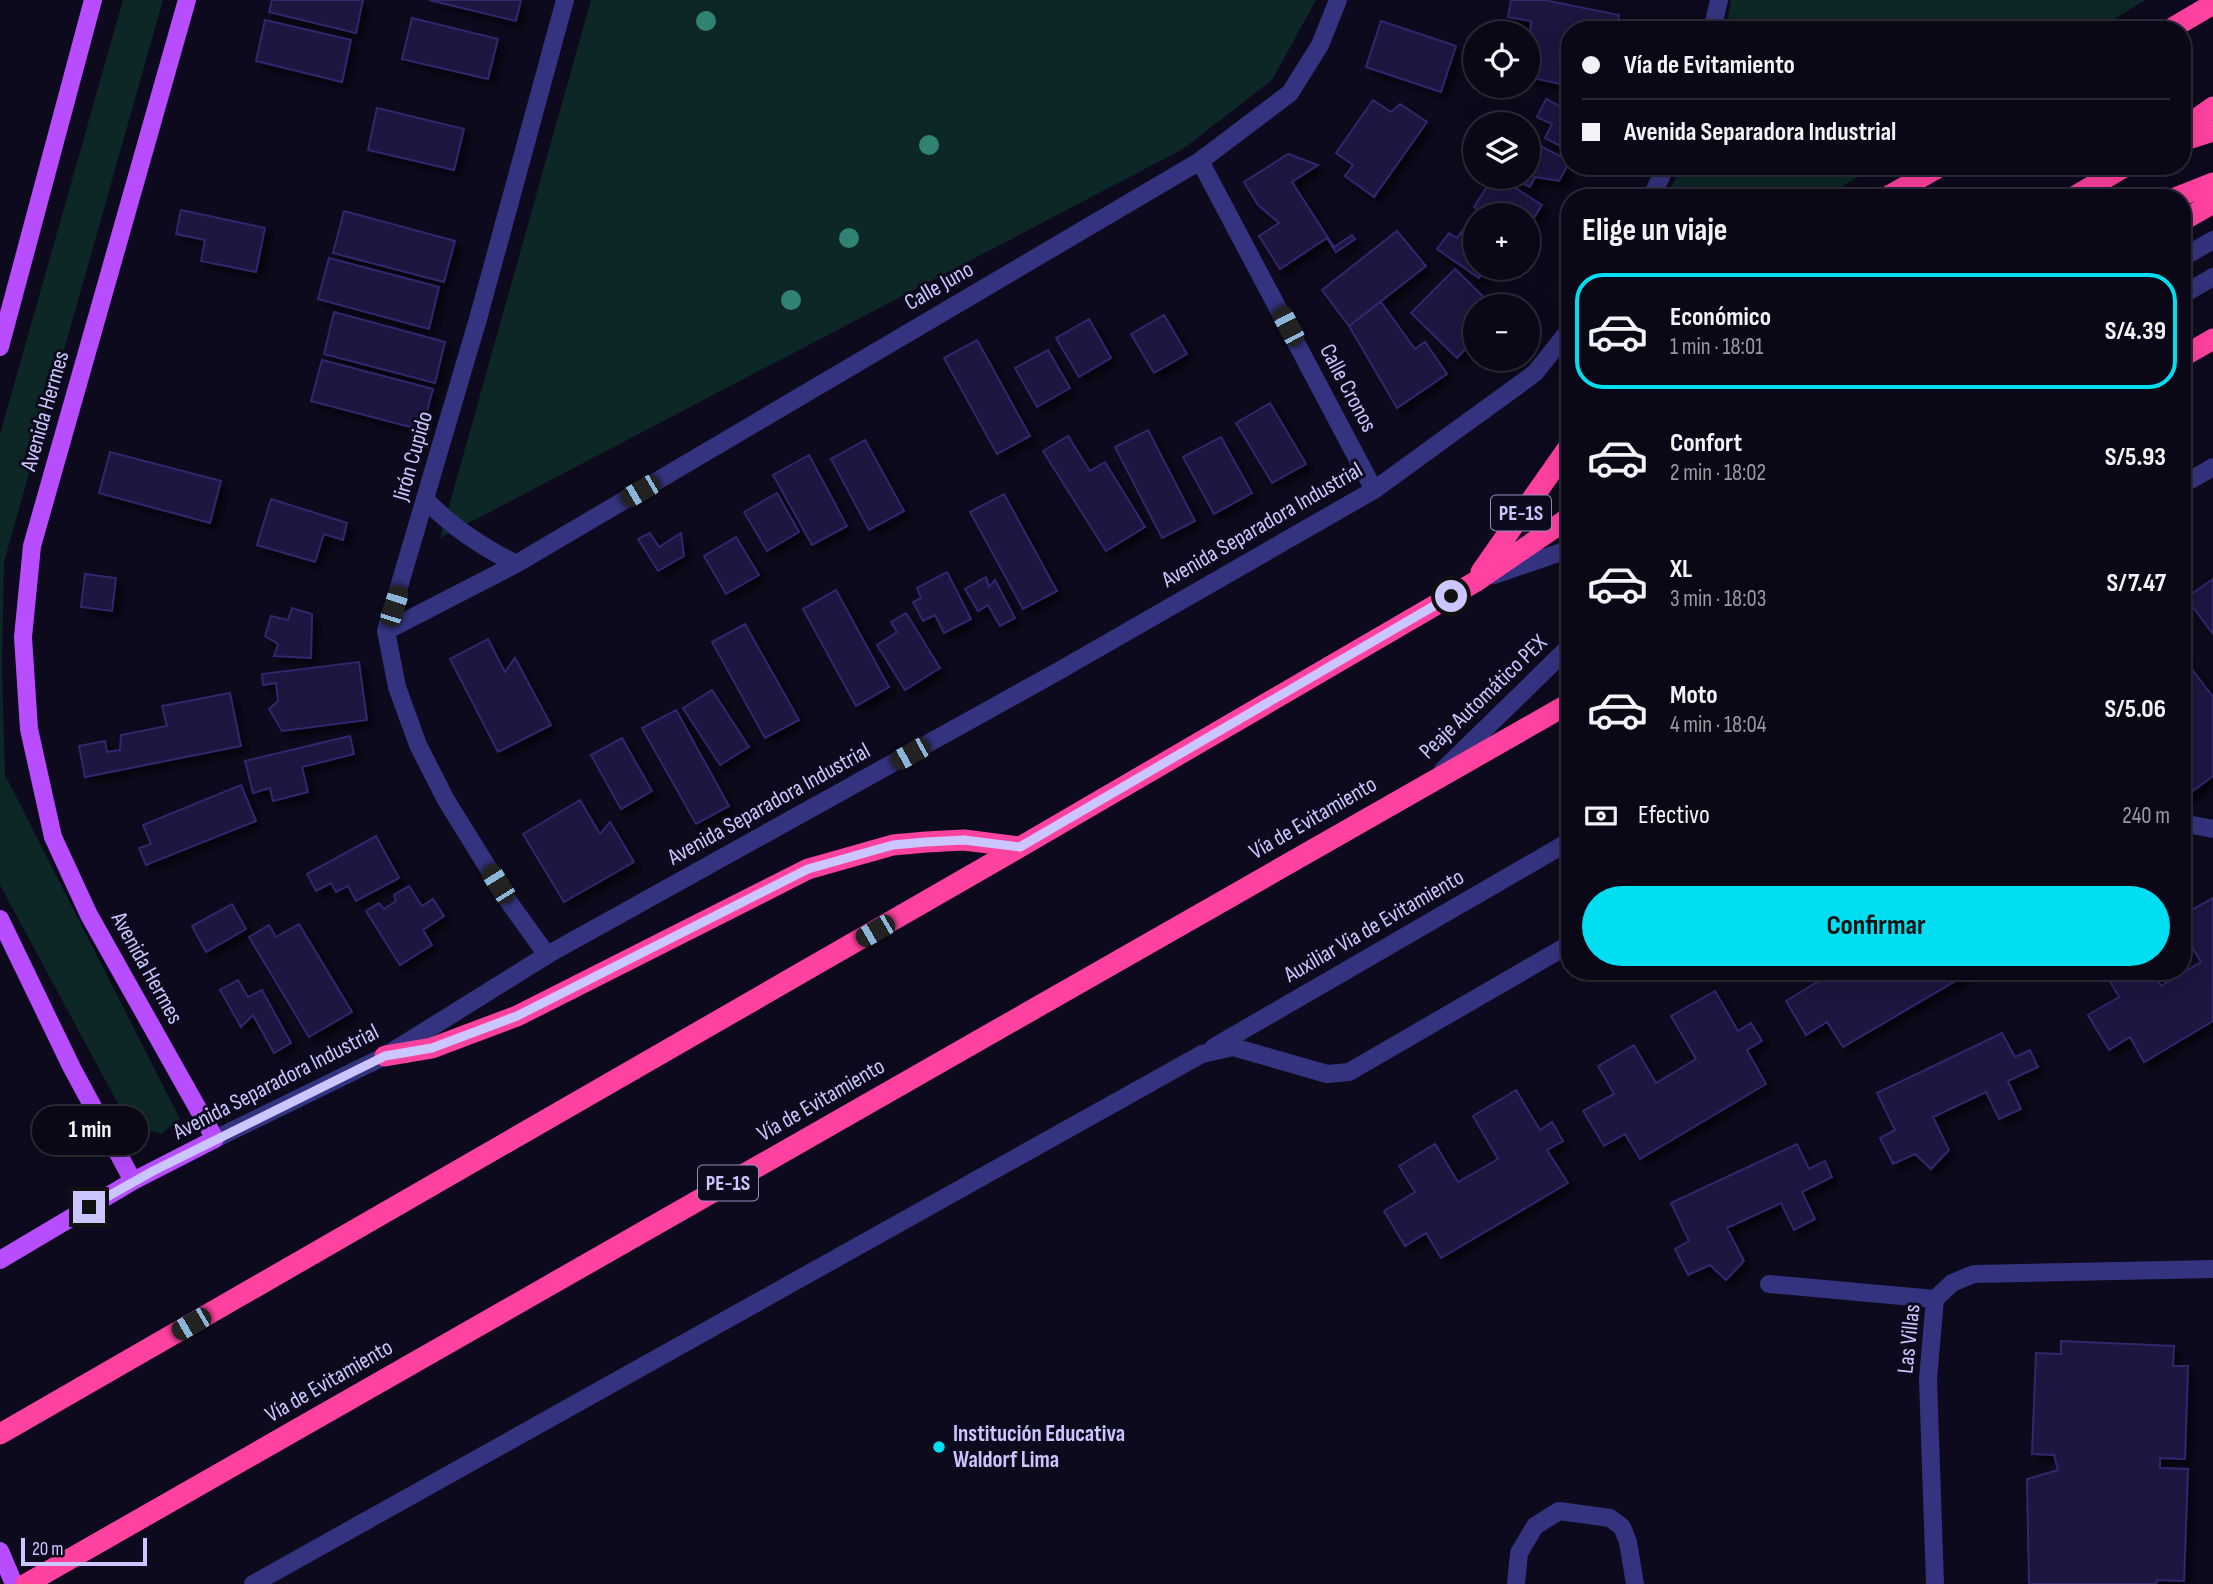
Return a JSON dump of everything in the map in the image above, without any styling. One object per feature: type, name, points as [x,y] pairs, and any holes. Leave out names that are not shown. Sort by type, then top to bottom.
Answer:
[{"type":"highway","points":[[2185,21],[2213,5]]},
{"type":"highway","points":[[2191,123],[2213,107]]},
{"type":"highway","points":[[2191,138],[2213,131]]},
{"type":"highway","points":[[1901,189],[1925,175]]},
{"type":"highway","points":[[2087,189],[2111,175]]},
{"type":"highway","points":[[2191,192],[2213,183]]},
{"type":"highway","points":[[2191,216],[2213,203]]},
{"type":"highway","points":[[2191,352],[2213,339]]},
{"type":"highway","name":"PE-1S","points":[[1475,582],[1561,458]]},
{"type":"highway","name":"PE-1S","points":[[0,1434],[1475,582],[1561,523]]},
{"type":"highway","name":"Vía de Evitamiento","points":[[26,1584],[1561,708]]},
{"type":"highway","points":[[385,1056],[432,1048],[517,1016],[808,869],[893,845],[964,840],[1020,847]]},
{"type":"main road","points":[[0,347],[93,0]]},
{"type":"main road","name":"Avenida Hermes","points":[[187,0],[32,546],[23,637],[29,729],[53,837],[89,915],[215,1139]]},
{"type":"main road","points":[[0,919],[72,1068],[133,1181]]},
{"type":"main road","name":"Avenida Separadora Industrial","points":[[0,1260],[133,1181],[215,1139]]},
{"type":"main road","points":[[0,1551],[14,1584]]},
{"type":"street","name":"Jirón Cupido","points":[[547,955],[511,905],[446,800],[418,745],[397,687],[386,631],[426,500],[565,0]]},
{"type":"street","name":"Calle Juno","points":[[386,631],[516,564],[1200,161],[1290,93],[1320,45],[1338,0]]},
{"type":"street","points":[[1714,21],[1718,0]]},
{"type":"street","name":"Calle Cronos","points":[[1200,161],[1374,489]]},
{"type":"street","points":[[2191,253],[2213,240]]},
{"type":"street","points":[[2191,290],[2213,277]]},
{"type":"street","name":"Avenida Separadora Industrial","points":[[215,1139],[385,1056],[547,955],[1055,674],[1374,489],[1535,373],[1561,340]]},
{"type":"street","points":[[2191,480],[2213,467]]},
{"type":"street","points":[[426,500],[447,522],[477,544],[516,564]]},
{"type":"street","points":[[1475,582],[1561,552]]},
{"type":"street","name":"Peaje Automático PEX","points":[[1430,782],[1561,655]]},
{"type":"street","points":[[2191,825],[2213,829]]},
{"type":"street","name":"Auxiliar Via de Evitamiento","points":[[1202,1054],[1561,846]]},
{"type":"street","points":[[253,1584],[1202,1054],[1233,1048],[1327,1074],[1349,1072],[1561,949]]},
{"type":"street","name":"Las Villas","points":[[1935,1584],[1928,1379],[1935,1299],[1952,1283],[1974,1274],[2213,1269]]},
{"type":"street","points":[[1769,1283],[1935,1299]]},
{"type":"street","points":[[1516,1584],[1519,1553],[1535,1526],[1559,1511],[1610,1518],[1622,1527],[1629,1542],[1635,1584]]},
{"type":"green space","points":[[123,0],[163,0],[4,562],[2,668],[5,775],[180,1119],[161,1134],[129,1124],[0,885],[0,434]]},
{"type":"green space","points":[[591,0],[1316,0],[1272,80],[1183,149],[440,538]]},
{"type":"green space","points":[[1731,0],[2145,0],[2111,21],[1728,21]]},
{"type":"green space","points":[[1678,175],[1861,175],[1838,189],[1669,189]]},
{"type":"building","points":[[272,0],[363,0],[356,33],[269,12]]},
{"type":"building","points":[[429,0],[521,0],[516,21]]},
{"type":"building","points":[[1511,0],[1544,0],[1619,15],[1618,21],[1561,21],[1561,84],[1540,80],[1540,21],[1508,17]]},
{"type":"building","points":[[412,18],[498,39],[488,79],[402,59]]},
{"type":"building","points":[[265,20],[351,40],[342,82],[256,61]]},
{"type":"building","points":[[1381,21],[1456,46],[1441,92],[1366,67]]},
{"type":"building","points":[[1546,99],[1561,106],[1561,146],[1545,138],[1552,124],[1540,118],[1540,112]]},
{"type":"building","points":[[1373,100],[1391,112],[1400,104],[1427,122],[1374,197],[1345,176],[1353,165],[1336,153]]},
{"type":"building","points":[[377,108],[464,129],[454,170],[368,150]]},
{"type":"building","points":[[1540,146],[1561,156],[1562,175],[1559,181],[1540,178]]},
{"type":"building","points":[[1288,154],[1318,165],[1292,182],[1334,247],[1352,235],[1355,239],[1336,252],[1327,238],[1280,269],[1259,236],[1279,223],[1258,205],[1244,182]]},
{"type":"building","points":[[1485,189],[1517,189],[1539,203],[1477,203]]},
{"type":"building","points":[[181,210],[265,228],[256,272],[201,261],[205,240],[176,234]]},
{"type":"building","points":[[344,211],[455,241],[444,282],[333,253]]},
{"type":"building","points":[[1463,230],[1463,267],[1437,249],[1449,233],[1457,238]]},
{"type":"building","points":[[1397,231],[1426,266],[1349,326],[1322,290]]},
{"type":"building","points":[[329,258],[439,287],[429,329],[318,299]]},
{"type":"building","points":[[1455,269],[1463,280],[1481,294],[1463,294],[1463,352],[1457,358],[1411,313]]},
{"type":"building","points":[[1381,302],[1415,349],[1425,342],[1447,374],[1397,408],[1349,326]]},
{"type":"building","points":[[334,312],[445,342],[435,383],[324,354]]},
{"type":"building","points":[[1164,315],[1187,354],[1154,373],[1131,334]]},
{"type":"building","points":[[1089,319],[1111,358],[1079,377],[1056,338]]},
{"type":"building","points":[[977,340],[1030,436],[997,454],[944,358]]},
{"type":"building","points":[[1048,350],[1070,388],[1037,407],[1015,368]]},
{"type":"building","points":[[322,360],[433,389],[422,430],[311,401]]},
{"type":"building","points":[[1270,403],[1306,464],[1272,483],[1236,423]]},
{"type":"building","points":[[1148,430],[1195,521],[1162,538],[1115,447]]},
{"type":"building","points":[[1068,436],[1090,471],[1105,462],[1145,527],[1106,551],[1043,451]]},
{"type":"building","points":[[1221,437],[1252,493],[1214,514],[1183,457]]},
{"type":"building","points":[[865,440],[904,511],[869,530],[831,459]]},
{"type":"building","points":[[110,452],[221,481],[210,523],[99,493]]},
{"type":"building","points":[[809,455],[847,526],[812,545],[773,475]]},
{"type":"building","points":[[777,493],[799,532],[767,551],[744,512]]},
{"type":"building","points":[[1004,494],[1057,591],[1023,609],[970,512]]},
{"type":"building","points":[[271,499],[347,523],[343,540],[324,534],[315,562],[257,545]]},
{"type":"building","points":[[650,533],[659,547],[681,533],[684,556],[658,571],[638,539]]},
{"type":"building","points":[[736,537],[759,575],[726,594],[704,556]]},
{"type":"building","points":[[947,572],[971,619],[944,633],[935,615],[923,621],[913,602],[921,598],[917,588]]},
{"type":"building","points":[[85,574],[116,578],[112,611],[81,607]]},
{"type":"building","points":[[986,577],[989,587],[995,580],[1015,618],[1000,626],[988,605],[978,611],[965,589]]},
{"type":"building","points":[[2213,579],[2213,634],[2191,605],[2191,594]]},
{"type":"building","points":[[836,590],[889,687],[856,706],[803,609]]},
{"type":"building","points":[[292,608],[312,614],[311,658],[274,656],[278,644],[265,636],[271,616],[288,620]]},
{"type":"building","points":[[906,613],[940,668],[905,690],[877,645],[897,632],[891,622]]},
{"type":"building","points":[[745,624],[799,720],[765,738],[712,642]]},
{"type":"building","points":[[488,639],[505,672],[515,658],[551,725],[498,752],[450,659]]},
{"type":"building","points":[[359,662],[367,720],[282,731],[269,709],[278,701],[276,683],[263,685],[262,674]]},
{"type":"building","points":[[2191,668],[2213,697],[2213,776],[2191,792]]},
{"type":"building","points":[[712,690],[749,747],[720,765],[683,708]]},
{"type":"building","points":[[230,693],[241,746],[85,777],[79,746],[105,741],[107,752],[120,750],[121,735],[167,726],[162,706]]},
{"type":"building","points":[[676,710],[729,806],[696,824],[642,728]]},
{"type":"building","points":[[350,736],[354,754],[302,767],[308,792],[273,801],[270,788],[253,793],[245,761]]},
{"type":"building","points":[[622,738],[652,791],[621,809],[591,755]]},
{"type":"building","points":[[241,785],[256,821],[146,865],[139,848],[151,844],[143,825]]},
{"type":"building","points":[[580,800],[600,834],[610,822],[634,862],[564,902],[523,834]]},
{"type":"building","points":[[376,836],[399,878],[356,901],[348,886],[336,892],[331,883],[316,891],[307,874]]},
{"type":"building","points":[[409,886],[422,906],[433,899],[444,916],[423,930],[432,945],[400,965],[366,911],[379,903],[384,909],[396,901],[394,895]]},
{"type":"building","points":[[2213,898],[2213,1021],[2144,1062],[2130,1037],[2109,1050],[2088,1015],[2119,997],[2109,980],[2157,980],[2161,986],[2171,980],[2191,980],[2191,968],[2201,962],[2191,945],[2191,910]]},
{"type":"building","points":[[232,904],[246,929],[206,952],[192,926]]},
{"type":"building","points":[[299,924],[352,1012],[309,1037],[249,937],[269,925],[276,937]]},
{"type":"building","points":[[238,980],[248,997],[262,990],[291,1043],[274,1053],[253,1015],[241,1027],[220,990]]},
{"type":"building","points":[[1816,980],[1957,980],[1843,1047],[1827,1022],[1806,1035],[1786,1001],[1817,982]]},
{"type":"building","points":[[1715,991],[1738,1031],[1751,1023],[1762,1041],[1747,1050],[1766,1084],[1640,1159],[1625,1134],[1604,1146],[1583,1111],[1614,1094],[1598,1066],[1634,1045],[1656,1083],[1696,1059],[1671,1016]]},
{"type":"building","points":[[2002,1033],[2015,1057],[2030,1050],[2038,1067],[2008,1081],[2021,1109],[1999,1119],[1986,1092],[1933,1117],[1949,1150],[1931,1169],[1915,1154],[1893,1164],[1880,1138],[1895,1130],[1877,1093]]},
{"type":"building","points":[[1516,1090],[1540,1130],[1552,1122],[1563,1141],[1547,1150],[1568,1183],[1441,1258],[1426,1233],[1405,1246],[1384,1211],[1415,1192],[1399,1166],[1435,1144],[1458,1182],[1498,1159],[1473,1116]]},
{"type":"building","points":[[1797,1144],[1809,1169],[1825,1161],[1832,1177],[1802,1192],[1815,1219],[1794,1230],[1781,1203],[1727,1228],[1744,1261],[1726,1280],[1710,1265],[1688,1275],[1675,1249],[1689,1241],[1671,1203]]},
{"type":"building","points":[[2061,1341],[2174,1346],[2173,1366],[2188,1366],[2185,1459],[2160,1458],[2160,1468],[2188,1469],[2184,1581],[2157,1580],[2156,1584],[2029,1584],[2027,1479],[2058,1470],[2054,1455],[2032,1454],[2036,1353],[2061,1354]]},
{"type":"place","name":"Institución Educativa Waldorf Lima","points":[[939,1447]]},
{"type":"route","points":[[89,1207],[215,1139],[385,1056],[432,1048],[517,1016],[808,869],[893,845],[964,840],[1020,847],[1451,596]]}]
